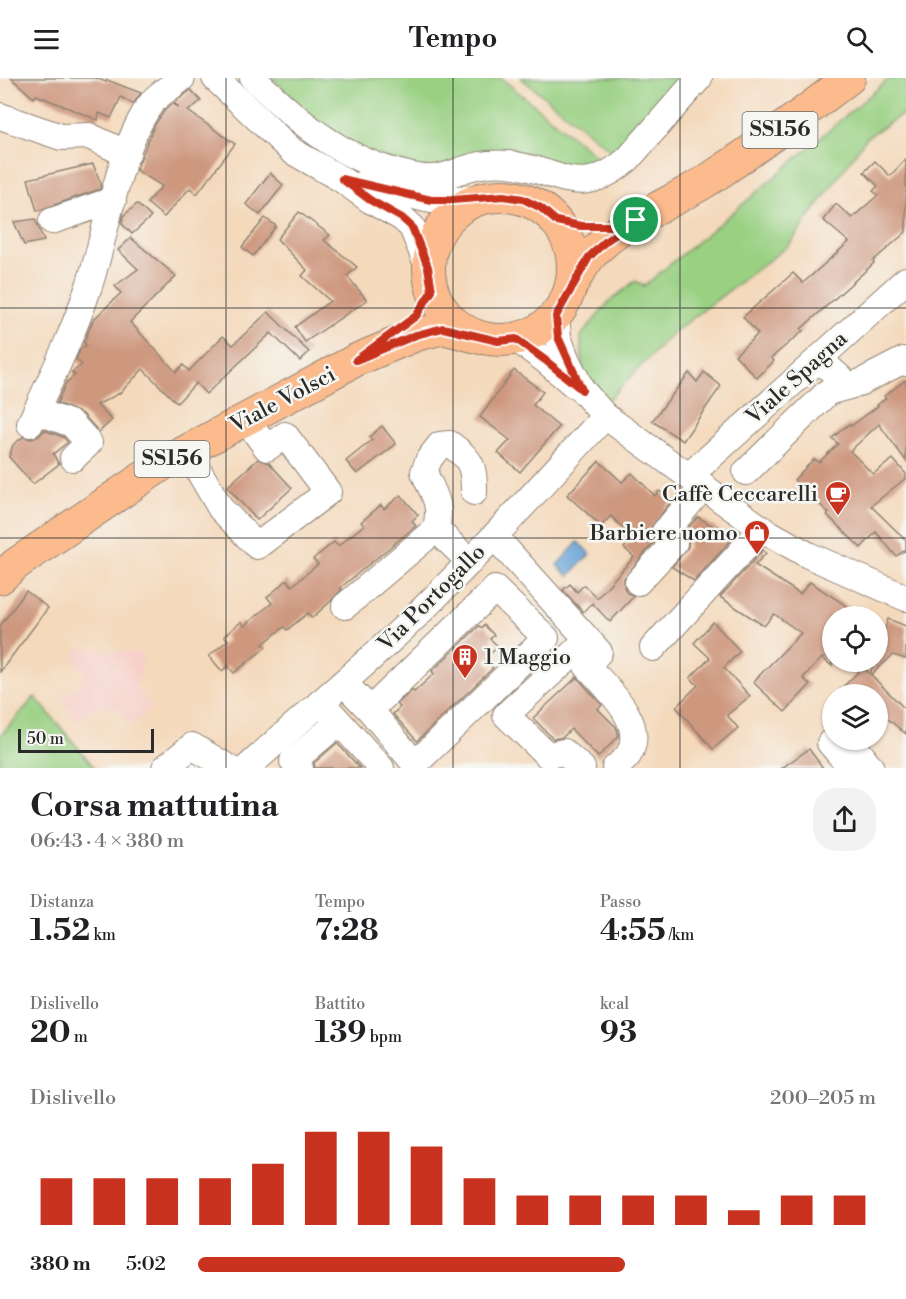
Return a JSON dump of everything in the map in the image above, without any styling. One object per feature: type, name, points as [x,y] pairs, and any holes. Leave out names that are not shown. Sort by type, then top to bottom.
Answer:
[{"type":"main road","name":"SS156","points":[[636,220],[710,179],[849,78]]},
{"type":"main road","name":"Viale Volsci","points":[[356,360],[416,316],[430,279],[432,244],[443,223],[454,212],[483,198],[503,196],[523,199],[541,208],[556,221],[571,252],[573,269],[571,286]]},
{"type":"main road","name":"Viale Volsci","points":[[556,221],[581,226],[609,226],[636,220]]},
{"type":"main road","name":"Viale Volsci","points":[[0,578],[16,564],[157,469],[356,360],[416,335],[443,328],[498,341],[531,334],[556,316],[589,257],[606,241],[636,220]]},
{"type":"main road","name":"Viale Volsci","points":[[430,279],[439,307],[451,321],[481,338]]},
{"type":"street","points":[[73,458],[89,443],[72,424],[33,417],[77,320],[127,154],[139,124],[154,100],[182,78]]},
{"type":"street","points":[[215,78],[292,152],[342,179],[412,227],[430,279]]},
{"type":"street","points":[[253,78],[294,118],[342,151],[385,169],[411,176],[433,178],[479,165],[501,163],[528,167],[567,181],[582,181],[597,178],[618,168],[699,78]]},
{"type":"street","points":[[0,116],[61,137],[89,136],[127,154]]},
{"type":"street","points":[[342,179],[431,200],[483,198]]},
{"type":"street","points":[[52,221],[113,200]]},
{"type":"street","name":"Viale Spagna","points":[[638,582],[674,543],[664,533],[696,481],[819,359],[906,280]]},
{"type":"street","points":[[556,316],[558,337],[582,390]]},
{"type":"street","points":[[516,339],[582,390],[605,416],[762,529],[808,555],[906,598]]},
{"type":"street","points":[[819,359],[849,386]]},
{"type":"street","points":[[746,472],[828,392],[861,382],[904,360],[906,363]]},
{"type":"street","name":"Via Portogallo","points":[[247,768],[416,616],[495,537],[605,416]]},
{"type":"street","points":[[187,451],[222,509],[257,546],[328,492],[285,435],[267,448],[246,420]]},
{"type":"street","points":[[345,606],[436,529],[440,511],[436,496],[424,472],[429,459],[440,445],[450,444],[466,456],[474,470],[474,492]]},
{"type":"street","points":[[436,529],[470,562]]},
{"type":"street","points":[[653,648],[762,529]]},
{"type":"street","points":[[495,537],[599,652],[587,666],[626,711],[633,732],[629,754],[615,768]]},
{"type":"street","points":[[344,683],[415,765],[546,638],[495,590],[369,710]]},
{"type":"street","points":[[582,768],[564,752],[547,755],[506,715],[587,640]]},
{"type":"street","points":[[321,702],[381,768]]},
{"type":"street","points":[[300,768],[294,761],[339,722]]},
{"type":"street","points":[[165,768],[192,746],[229,768]]},
{"type":"street","points":[[836,750],[846,762],[859,752],[871,768]]},
{"type":"shaded area","points":[[76,648],[143,653],[141,673],[135,688],[153,707],[131,726],[116,708],[95,707],[77,722],[61,699],[83,682],[84,669],[76,668]]},
{"type":"green space","points":[[272,78],[501,78],[607,165],[590,173],[429,171],[360,150],[314,121]]},
{"type":"green space","points":[[521,78],[682,78],[619,157]]},
{"type":"green space","points":[[890,78],[906,78],[906,112],[867,137],[789,245],[673,333],[609,399],[583,376],[581,336],[608,303],[635,281],[644,286]]},
{"type":"green space","points":[[35,697],[95,768],[0,768],[0,736]]},
{"type":"water","points":[[578,542],[590,554],[569,576],[557,565]]},
{"type":"building","points":[[11,78],[96,78],[141,93],[133,104],[121,97],[111,118],[99,113],[98,120],[36,95],[34,98]]},
{"type":"building","points":[[191,90],[201,101],[188,111],[235,144],[197,194],[190,188],[164,217],[147,203],[162,186],[136,170],[154,126],[165,110],[172,104],[179,107],[174,103]]},
{"type":"building","points":[[906,159],[906,232],[801,329],[803,331],[771,358],[774,361],[757,378],[735,355],[758,334],[743,317],[793,273],[803,283],[849,242],[823,220],[836,204],[852,218],[878,195],[873,191],[878,186],[864,172],[875,161],[890,176]]},
{"type":"building","points":[[93,164],[101,184],[100,189],[37,211],[28,179]]},
{"type":"building","points":[[270,173],[283,185],[260,215],[246,204]]},
{"type":"building","points":[[137,204],[151,217],[132,234],[122,224],[123,216]]},
{"type":"building","points":[[299,212],[330,235],[324,240],[357,267],[347,276],[367,300],[305,342],[295,327],[330,301],[302,276],[307,270],[277,239]]},
{"type":"building","points":[[265,218],[276,226],[253,256],[242,247]]},
{"type":"building","points":[[35,219],[44,241],[24,245],[14,222]]},
{"type":"building","points":[[131,238],[176,276],[130,322],[176,372],[183,365],[189,371],[223,336],[233,345],[268,312],[309,352],[300,361],[271,333],[206,394],[196,383],[177,403],[143,369],[120,393],[97,405],[112,420],[99,432],[83,414],[57,403],[66,383],[75,375],[72,372],[82,365],[76,359],[80,350],[86,345],[84,342],[93,320],[121,293],[115,286],[138,269],[118,250]]},
{"type":"building","points":[[514,370],[543,392],[533,405],[559,427],[520,472],[498,453],[510,440],[480,417]]},
{"type":"building","points":[[704,372],[721,386],[683,441],[652,421],[689,373],[697,382]]},
{"type":"building","points":[[906,380],[906,461],[879,424],[850,451],[873,474],[893,459],[906,474],[906,478],[871,506],[906,540],[906,550],[896,556],[876,532],[861,548],[794,480],[814,459],[819,462],[838,444],[832,438],[878,406],[886,398],[884,396]]},
{"type":"building","points":[[382,426],[396,444],[357,474],[346,461],[372,440],[369,437]]},
{"type":"building","points":[[44,430],[63,437],[68,442],[53,454],[59,464],[33,484],[9,457],[13,445],[23,437],[32,439]]},
{"type":"building","points":[[258,459],[269,463],[292,488],[257,520],[227,487]]},
{"type":"building","points":[[599,461],[622,482],[632,473],[655,496],[659,491],[672,500],[650,529],[653,543],[624,578],[627,593],[634,596],[610,622],[592,603],[583,612],[563,590],[570,584],[577,592],[584,585],[597,598],[634,557],[624,548],[633,538],[611,516],[601,526],[567,495]]},
{"type":"building","points":[[401,495],[418,515],[412,521],[416,526],[340,588],[342,589],[331,601],[312,618],[308,613],[287,630],[284,627],[263,644],[266,647],[234,673],[228,666],[222,671],[209,656],[228,640],[224,636],[241,622],[244,626],[272,603],[267,597],[287,580],[292,586],[318,564],[313,559],[334,542],[338,546],[364,525],[361,522],[381,505],[384,509]]},
{"type":"building","points":[[698,517],[730,537],[733,533],[736,535],[694,581],[672,567],[688,547],[689,539],[684,532]]},
{"type":"building","points":[[763,550],[766,553],[755,565],[800,594],[810,582],[847,606],[822,606],[822,658],[803,678],[810,685],[785,712],[753,682],[801,633],[774,614],[764,626],[720,597]]},
{"type":"building","points":[[26,591],[48,608],[0,672],[0,626]]},
{"type":"building","points":[[888,619],[906,626],[906,659],[893,655],[888,660]]},
{"type":"building","points":[[713,622],[740,651],[724,668],[750,696],[727,715],[738,728],[713,749],[676,707],[698,685],[690,678],[710,658],[694,643]]},
{"type":"building","name":"1 Maggio","points":[[484,625],[494,635],[490,639],[498,646],[485,659],[493,668],[417,741],[393,714],[400,707],[397,704],[434,674],[432,671],[479,626],[482,628]]},
{"type":"building","points":[[858,672],[870,674],[874,672],[871,675],[880,684],[846,684]]},
{"type":"building","points":[[577,677],[602,705],[598,709],[616,727],[618,733],[618,737],[598,757],[571,729],[563,737],[553,739],[533,718]]},
{"type":"building","points":[[888,692],[906,710],[906,734],[888,719]]},
{"type":"building","points":[[337,743],[360,768],[315,768],[314,763]]},
{"type":"building","points":[[809,749],[823,768],[782,768]]},
{"type":"place","name":"Caffè Ceccarelli","points":[[838,517]]},
{"type":"place","name":"Barbiere uomo","points":[[757,556]]},
{"type":"place","name":"1 Maggio","points":[[465,680]]},
{"type":"route","points":[[342,179],[431,200],[503,196],[523,199],[541,208],[556,221],[581,226],[609,226],[636,220],[606,241],[589,257],[556,316],[558,337],[582,390],[516,339],[498,341],[443,328],[416,335],[356,360],[404,327],[416,316],[432,291],[428,267],[412,227],[342,179]]}]
